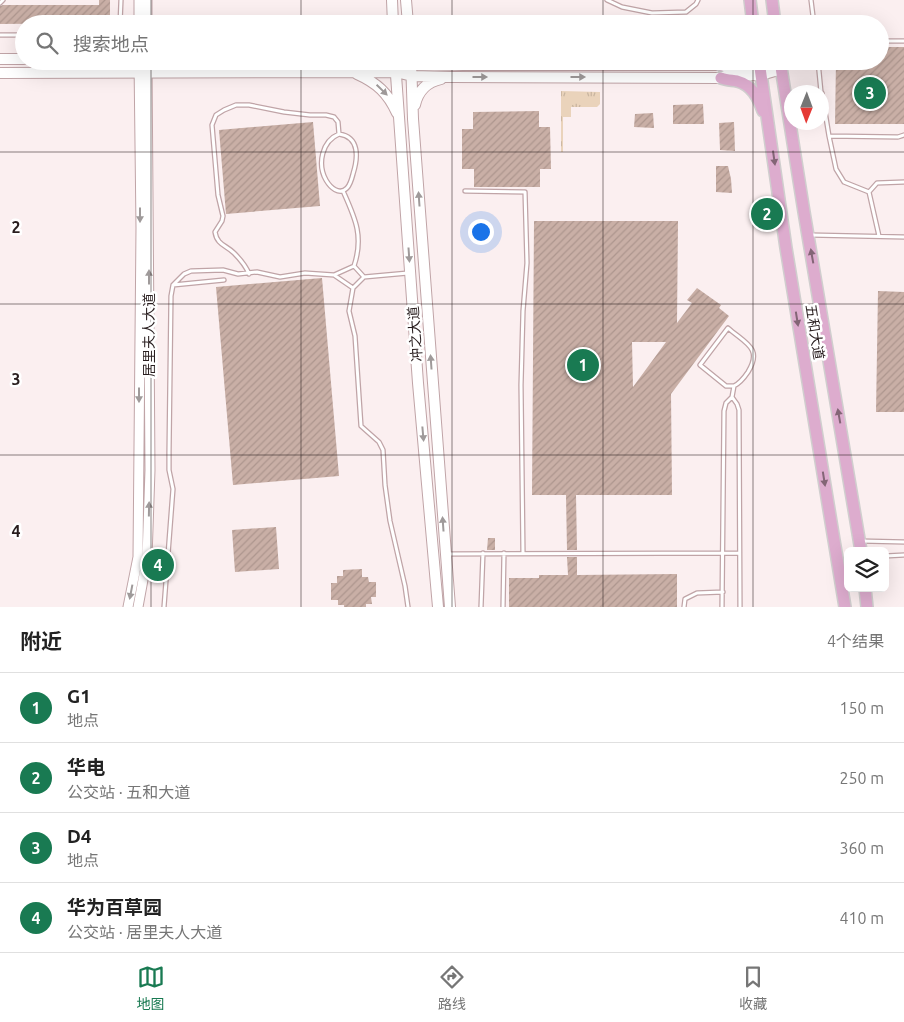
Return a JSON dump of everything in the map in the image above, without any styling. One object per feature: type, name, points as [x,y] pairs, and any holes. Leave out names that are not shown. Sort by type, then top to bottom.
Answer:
[{"type":"main road","points":[[392,0],[393,15]]},
{"type":"main road","points":[[406,0],[408,15]]},
{"type":"main road","points":[[750,0],[751,15]]},
{"type":"main road","points":[[772,0],[774,15]]},
{"type":"main road","points":[[0,59],[15,59]]},
{"type":"main road","points":[[0,73],[353,72],[370,70]]},
{"type":"main road","name":"冲之大道","points":[[396,70],[418,383],[438,607]]},
{"type":"main road","points":[[401,70],[412,76],[721,78],[743,83],[752,89],[770,128]]},
{"type":"main road","name":"冲之大道","points":[[412,70],[413,119],[450,607]]},
{"type":"main road","points":[[721,78],[752,70]]},
{"type":"main road","name":"五和大道","points":[[760,70],[786,248],[845,607]]},
{"type":"main road","name":"五和大道","points":[[782,70],[861,546]]},
{"type":"main road","points":[[353,72],[369,80],[384,92],[391,100],[400,119]]},
{"type":"main road","points":[[413,119],[415,102],[424,87],[432,81],[453,77]]},
{"type":"main road","points":[[865,592],[867,607]]},
{"type":"street","points":[[139,0],[139,15]]},
{"type":"street","points":[[147,0],[147,15]]},
{"type":"street","name":"居里夫人大道","points":[[138,607],[146,558],[150,470],[142,70]]},
{"type":"street","name":"居里夫人大道","points":[[128,607],[138,557],[144,70]]},
{"type":"lane","points":[[0,3],[3,0]]},
{"type":"lane","points":[[120,15],[121,0]]},
{"type":"lane","points":[[607,0],[622,7],[652,13],[686,12],[698,0]]},
{"type":"lane","points":[[811,0],[813,15]]},
{"type":"lane","points":[[0,35],[15,35]]},
{"type":"lane","points":[[889,41],[904,41]]},
{"type":"lane","points":[[819,70],[821,85]]},
{"type":"lane","points":[[249,274],[234,253],[220,244],[216,238],[215,232],[223,216],[219,204],[212,132],[212,125],[216,115],[236,105],[249,105],[310,115],[326,114],[334,117],[338,122],[339,134]]},
{"type":"lane","points":[[828,130],[836,169],[844,182],[869,192]]},
{"type":"lane","points":[[339,134],[346,135],[352,140],[356,148],[357,158],[350,183],[343,191],[336,191],[331,187],[325,179],[322,169],[322,157],[325,146],[331,138],[339,134]]},
{"type":"lane","points":[[829,136],[898,137],[904,135]]},
{"type":"lane","points":[[869,192],[878,183],[904,182]]},
{"type":"lane","points":[[343,191],[358,229],[359,243],[354,266]]},
{"type":"lane","points":[[464,191],[525,192],[527,263],[522,311],[520,385],[523,553]]},
{"type":"lane","points":[[869,192],[879,236]]},
{"type":"lane","points":[[808,235],[904,236]]},
{"type":"lane","points":[[354,266],[364,277]]},
{"type":"lane","points":[[334,275],[354,266]]},
{"type":"lane","points":[[164,607],[173,489],[169,470],[169,452],[171,296],[173,285],[184,274],[191,271],[223,270],[238,274],[258,272],[280,277],[305,272],[334,275],[353,288]]},
{"type":"lane","points":[[408,607],[390,521],[383,450],[379,442],[361,426],[355,336],[349,313],[353,288],[364,277],[410,273]]},
{"type":"lane","points":[[173,285],[224,280]]},
{"type":"lane","points":[[728,328],[753,349],[755,354],[755,361],[748,373],[739,384],[734,386],[726,386],[700,365],[728,328]]},
{"type":"lane","points":[[722,607],[724,410],[726,403],[732,397],[734,386]]},
{"type":"lane","points":[[732,397],[739,410],[740,607]]},
{"type":"lane","points":[[861,546],[904,542]]},
{"type":"lane","points":[[481,607],[483,553]]},
{"type":"lane","points":[[503,607],[504,553]]},
{"type":"lane","points":[[445,554],[739,553]]},
{"type":"lane","points":[[889,556],[904,555]]},
{"type":"lane","points":[[684,607],[686,599],[698,593],[723,592]]},
{"type":"green space","points":[[561,91],[600,92],[600,104],[597,107],[571,107],[571,117],[563,117],[563,152],[561,152]]},
{"type":"building","points":[[99,0],[110,0],[110,15],[15,15],[15,24],[0,24],[0,6],[3,5],[99,5]]},
{"type":"building","points":[[889,47],[904,47],[904,124],[835,124],[836,70],[889,70]]},
{"type":"building","points":[[703,104],[704,124],[673,124],[673,105]]},
{"type":"building","points":[[539,111],[539,127],[550,127],[551,169],[540,169],[540,187],[474,187],[474,169],[462,169],[462,129],[473,129],[473,112]]},
{"type":"building","points":[[653,113],[654,128],[634,127],[635,114]]},
{"type":"building","points":[[313,122],[320,206],[226,214],[219,130]]},
{"type":"building","points":[[734,122],[735,151],[720,150],[719,123]]},
{"type":"building","points":[[716,166],[728,166],[732,193],[716,192]]},
{"type":"building","points":[[534,221],[678,221],[677,323],[692,303],[687,300],[697,288],[721,305],[719,308],[729,316],[671,394],[672,495],[576,495],[577,550],[567,550],[566,495],[532,495]],"holes":[[[632,342],[666,342],[633,387]]]},
{"type":"building","points":[[322,278],[339,476],[233,485],[216,287]]},
{"type":"building","points":[[878,291],[904,292],[904,412],[876,412]]},
{"type":"building","points":[[276,527],[279,569],[235,572],[232,530]]},
{"type":"building","points":[[488,538],[495,538],[495,550],[487,550]]},
{"type":"building","points":[[567,557],[577,557],[577,575],[677,574],[677,607],[509,607],[509,578],[539,578],[539,575],[568,575]]},
{"type":"building","points":[[362,569],[362,577],[368,577],[369,582],[376,582],[376,597],[371,597],[372,604],[366,604],[366,607],[344,607],[344,605],[338,605],[338,600],[331,600],[331,583],[337,583],[337,576],[343,576],[343,570]]},
{"type":"place","name":"D4","points":[[870,93]]},
{"type":"place","name":"华电","points":[[767,214]]},
{"type":"place","name":"G1","points":[[583,365]]},
{"type":"place","name":"华为百草园","points":[[158,565]]}]
